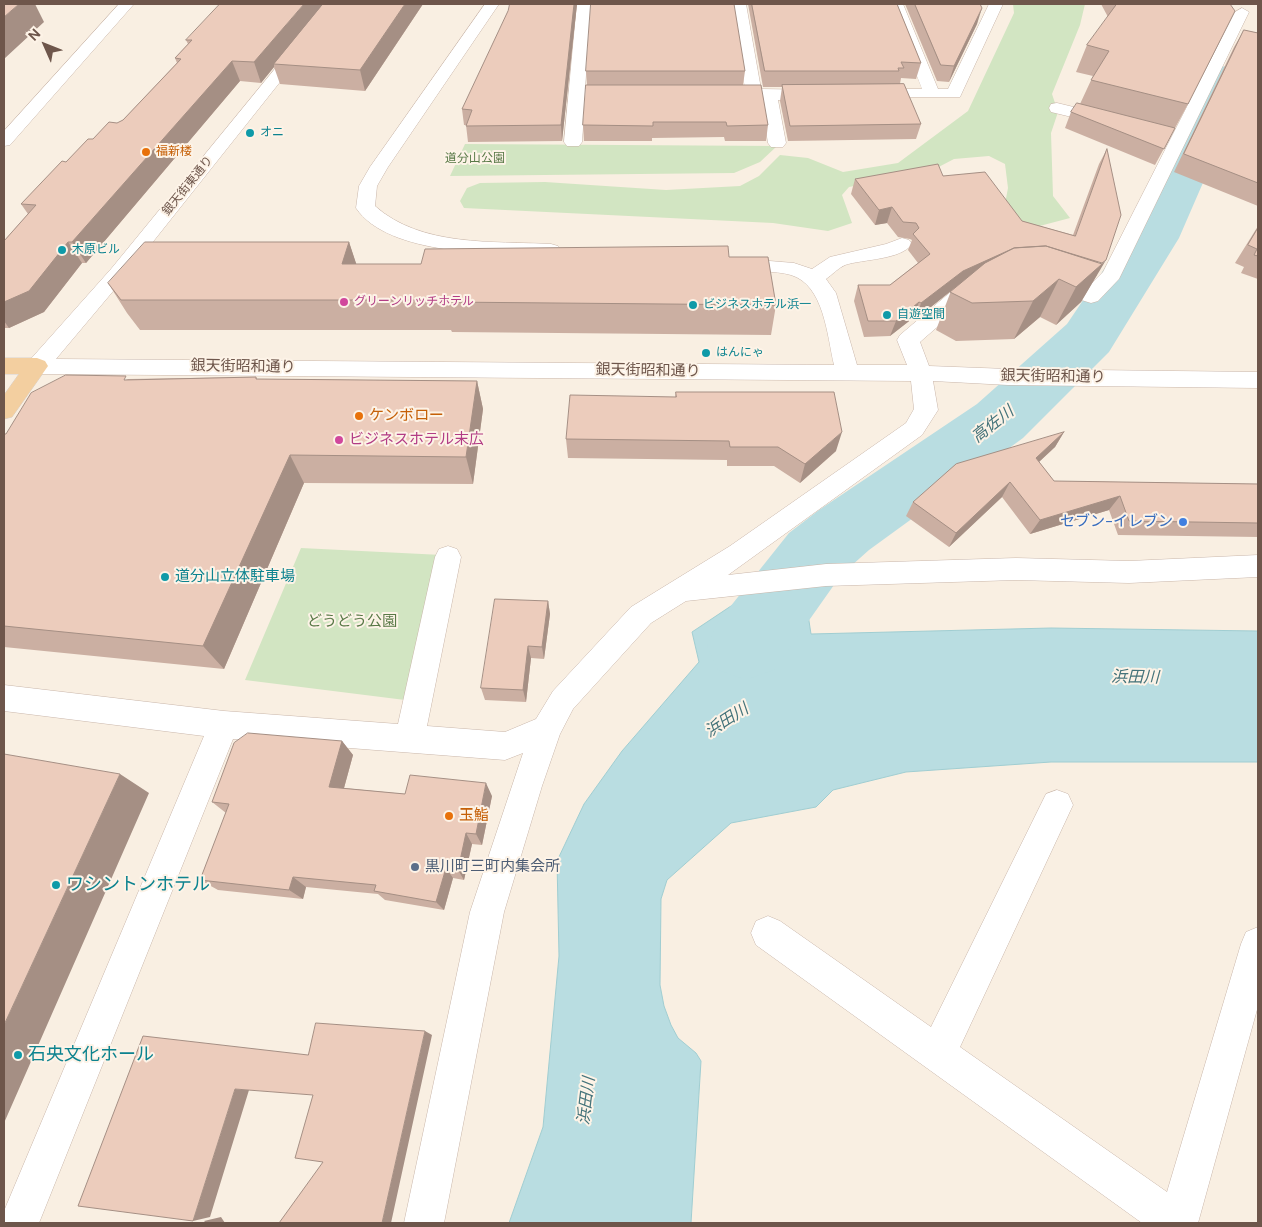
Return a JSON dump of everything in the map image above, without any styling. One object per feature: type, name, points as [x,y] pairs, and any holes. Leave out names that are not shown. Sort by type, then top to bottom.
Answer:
[{"type":"main road","points":[[4,366],[37,366]]},
{"type":"main road","points":[[4,412],[37,366]]},
{"type":"street","points":[[4,141],[127,4]]},
{"type":"street","name":"銀天街東通り","points":[[37,366],[118,273],[335,4]]},
{"type":"street","points":[[492,4],[368,186],[365,208],[382,222],[418,237],[463,245],[569,252]]},
{"type":"street","points":[[573,142],[584,4]]},
{"type":"street","points":[[739,4],[761,95],[777,142]]},
{"type":"street","points":[[896,4],[932,94]]},
{"type":"street","points":[[855,94],[954,94],[996,4]]},
{"type":"street","points":[[1029,276],[1091,296],[1112,275],[1180,140],[1228,38],[1244,14]]},
{"type":"street","points":[[578,94],[636,94]]},
{"type":"street","points":[[715,94],[836,94]]},
{"type":"street","points":[[1057,108],[1123,125]]},
{"type":"street","points":[[1161,135],[1180,140]]},
{"type":"street","points":[[814,278],[836,261],[892,249],[902,244]]},
{"type":"street","points":[[716,262],[794,269],[814,278],[826,293],[848,374]]},
{"type":"street","points":[[424,1223],[487,912],[526,786],[547,729],[563,700],[641,615],[738,554],[914,429],[926,410],[921,374],[908,340],[960,295],[991,278]]},
{"type":"street","name":"銀天街昭和通り","points":[[37,366],[921,374],[1258,380]]},
{"type":"street","points":[[410,738],[448,557]]},
{"type":"street","points":[[683,590],[826,575],[1016,569],[1129,572],[1258,566]]},
{"type":"street","points":[[4,698],[224,725],[505,746],[547,729]]},
{"type":"street","points":[[19,1223],[224,725]]},
{"type":"street","points":[[938,1054],[1057,805]]},
{"type":"street","points":[[768,933],[1177,1223],[1258,944]]},
{"type":"green space","points":[[1013,4],[1085,4],[1080,25],[1052,94],[1058,112],[1051,133],[1053,196],[1070,218],[1032,228],[1004,209],[1008,188],[1005,164],[989,156],[954,159],[929,172],[849,187],[842,195],[852,223],[828,231],[773,223],[464,208],[460,201],[467,188],[480,183],[545,182],[666,190],[740,186],[759,176],[780,155],[808,158],[843,172],[898,163],[968,111],[1014,13]]},
{"type":"green space","name":"道分山公園","points":[[465,144],[777,146],[760,162],[734,173],[450,176]]},
{"type":"green space","name":"どうどう公園","points":[[301,548],[442,555],[405,700],[245,680]]},
{"type":"water","name":"浜田川","points":[[823,558],[810,568],[803,582],[811,634],[1051,628],[1258,631],[1258,762],[1051,762],[906,772],[833,790],[816,807],[731,823],[667,880],[661,899],[660,985],[664,1006],[678,1038],[696,1053],[701,1061],[691,1223],[509,1223],[543,1127],[559,956],[557,861],[584,804],[622,751],[699,662],[692,632],[743,598],[787,565]]},
{"type":"building","points":[[4,4],[19,4],[4,17]]},
{"type":"building","points":[[220,4],[304,4],[254,62],[232,61],[72,242],[68,242],[29,291],[4,302],[4,241],[36,205],[21,204],[62,161],[66,162],[88,139],[93,139],[109,122],[117,123],[123,120],[181,59],[175,58],[192,40],[186,40]]},
{"type":"building","points":[[323,4],[405,4],[360,70],[274,64]]},
{"type":"building","points":[[510,4],[574,4],[561,125],[466,126],[472,110],[462,109]]},
{"type":"building","points":[[591,4],[734,4],[745,71],[586,71]]},
{"type":"building","points":[[752,4],[897,4],[921,63],[901,62],[904,68],[898,68],[899,71],[765,71]]},
{"type":"building","points":[[915,4],[980,4],[982,8],[954,66],[941,65]]},
{"type":"building","points":[[1117,4],[1230,4],[1235,11],[1188,104],[1091,80],[1109,51],[1087,45]]},
{"type":"building","points":[[1244,30],[1258,33],[1258,183],[1184,154]]},
{"type":"building","points":[[904,84],[921,124],[790,126],[782,85]]},
{"type":"building","points":[[586,85],[761,85],[768,125],[727,126],[726,122],[653,122],[653,126],[583,125]]},
{"type":"building","points":[[1077,103],[1175,128],[1164,149],[1071,112]]},
{"type":"building","points":[[1107,149],[1121,215],[1106,260],[1102,263],[1046,246],[1014,248],[963,271],[896,321],[868,321],[858,285],[890,285],[930,254],[913,234],[919,228],[916,223],[903,222],[892,207],[879,210],[855,179],[938,164],[943,176],[985,172],[1022,221],[1075,236]]},
{"type":"building","points":[[1258,228],[1258,256],[1254,255],[1257,249],[1248,245]]},
{"type":"building","points":[[145,242],[349,242],[342,264],[421,264],[425,249],[728,246],[729,257],[768,257],[776,305],[445,302],[445,300],[121,300],[108,283]]},
{"type":"building","points":[[1046,246],[1102,264],[1076,287],[1059,279],[1033,301],[972,303],[950,292],[985,263],[1014,248]]},
{"type":"building","points":[[66,375],[126,376],[124,380],[256,377],[256,379],[477,381],[466,457],[290,455],[203,646],[4,626],[4,434],[6,434],[31,393]]},
{"type":"building","points":[[676,392],[834,392],[842,432],[805,464],[778,447],[730,447],[729,441],[566,439],[570,395],[676,397]]},
{"type":"building","points":[[1064,432],[1036,458],[1054,481],[1258,484],[1258,523],[1129,521],[1120,496],[1040,520],[1010,482],[956,533],[913,502],[956,464]]},
{"type":"building","points":[[495,599],[548,601],[542,647],[528,646],[523,690],[481,688]]},
{"type":"building","points":[[248,733],[342,741],[329,787],[405,794],[410,775],[486,783],[476,834],[466,833],[458,870],[446,868],[436,902],[374,891],[376,885],[293,877],[289,890],[200,880],[229,804],[212,802],[234,743]]},
{"type":"building","name":"ワシントンホテル","points":[[4,754],[120,774],[4,1025]]},
{"type":"building","points":[[316,1023],[425,1031],[382,1223],[279,1223],[323,1162],[295,1158],[313,1095],[235,1089],[193,1221],[78,1206],[143,1036],[308,1055]]},
{"type":"waterway","name":"高佐川","points":[[746,646],[815,554],[844,530],[1000,421],[1088,338],[1152,238],[1226,79]]},
{"type":"place","name":"オニ","points":[[250,133]]},
{"type":"place","name":"福新楼","points":[[146,152]]},
{"type":"place","name":"木原ビル","points":[[62,250]]},
{"type":"place","name":"グリーンリッチホテル","points":[[344,302]]},
{"type":"place","name":"ビジネスホテル浜一","points":[[693,305]]},
{"type":"place","name":"自遊空間","points":[[887,315]]},
{"type":"place","name":"はんにゃ","points":[[706,353]]},
{"type":"place","name":"ケンボロー","points":[[359,416]]},
{"type":"place","name":"ビジネスホテル末広","points":[[339,440]]},
{"type":"place","name":"セブン-イレブン","points":[[1183,522]]},
{"type":"place","name":"道分山立体駐車場","points":[[165,577]]},
{"type":"place","name":"玉鮨","points":[[449,816]]},
{"type":"place","name":"黒川町三町内集会所","points":[[415,867]]},
{"type":"place","name":"ワシントンホテル","points":[[56,885]]},
{"type":"place","name":"石央文化ホール","points":[[18,1055]]}]
